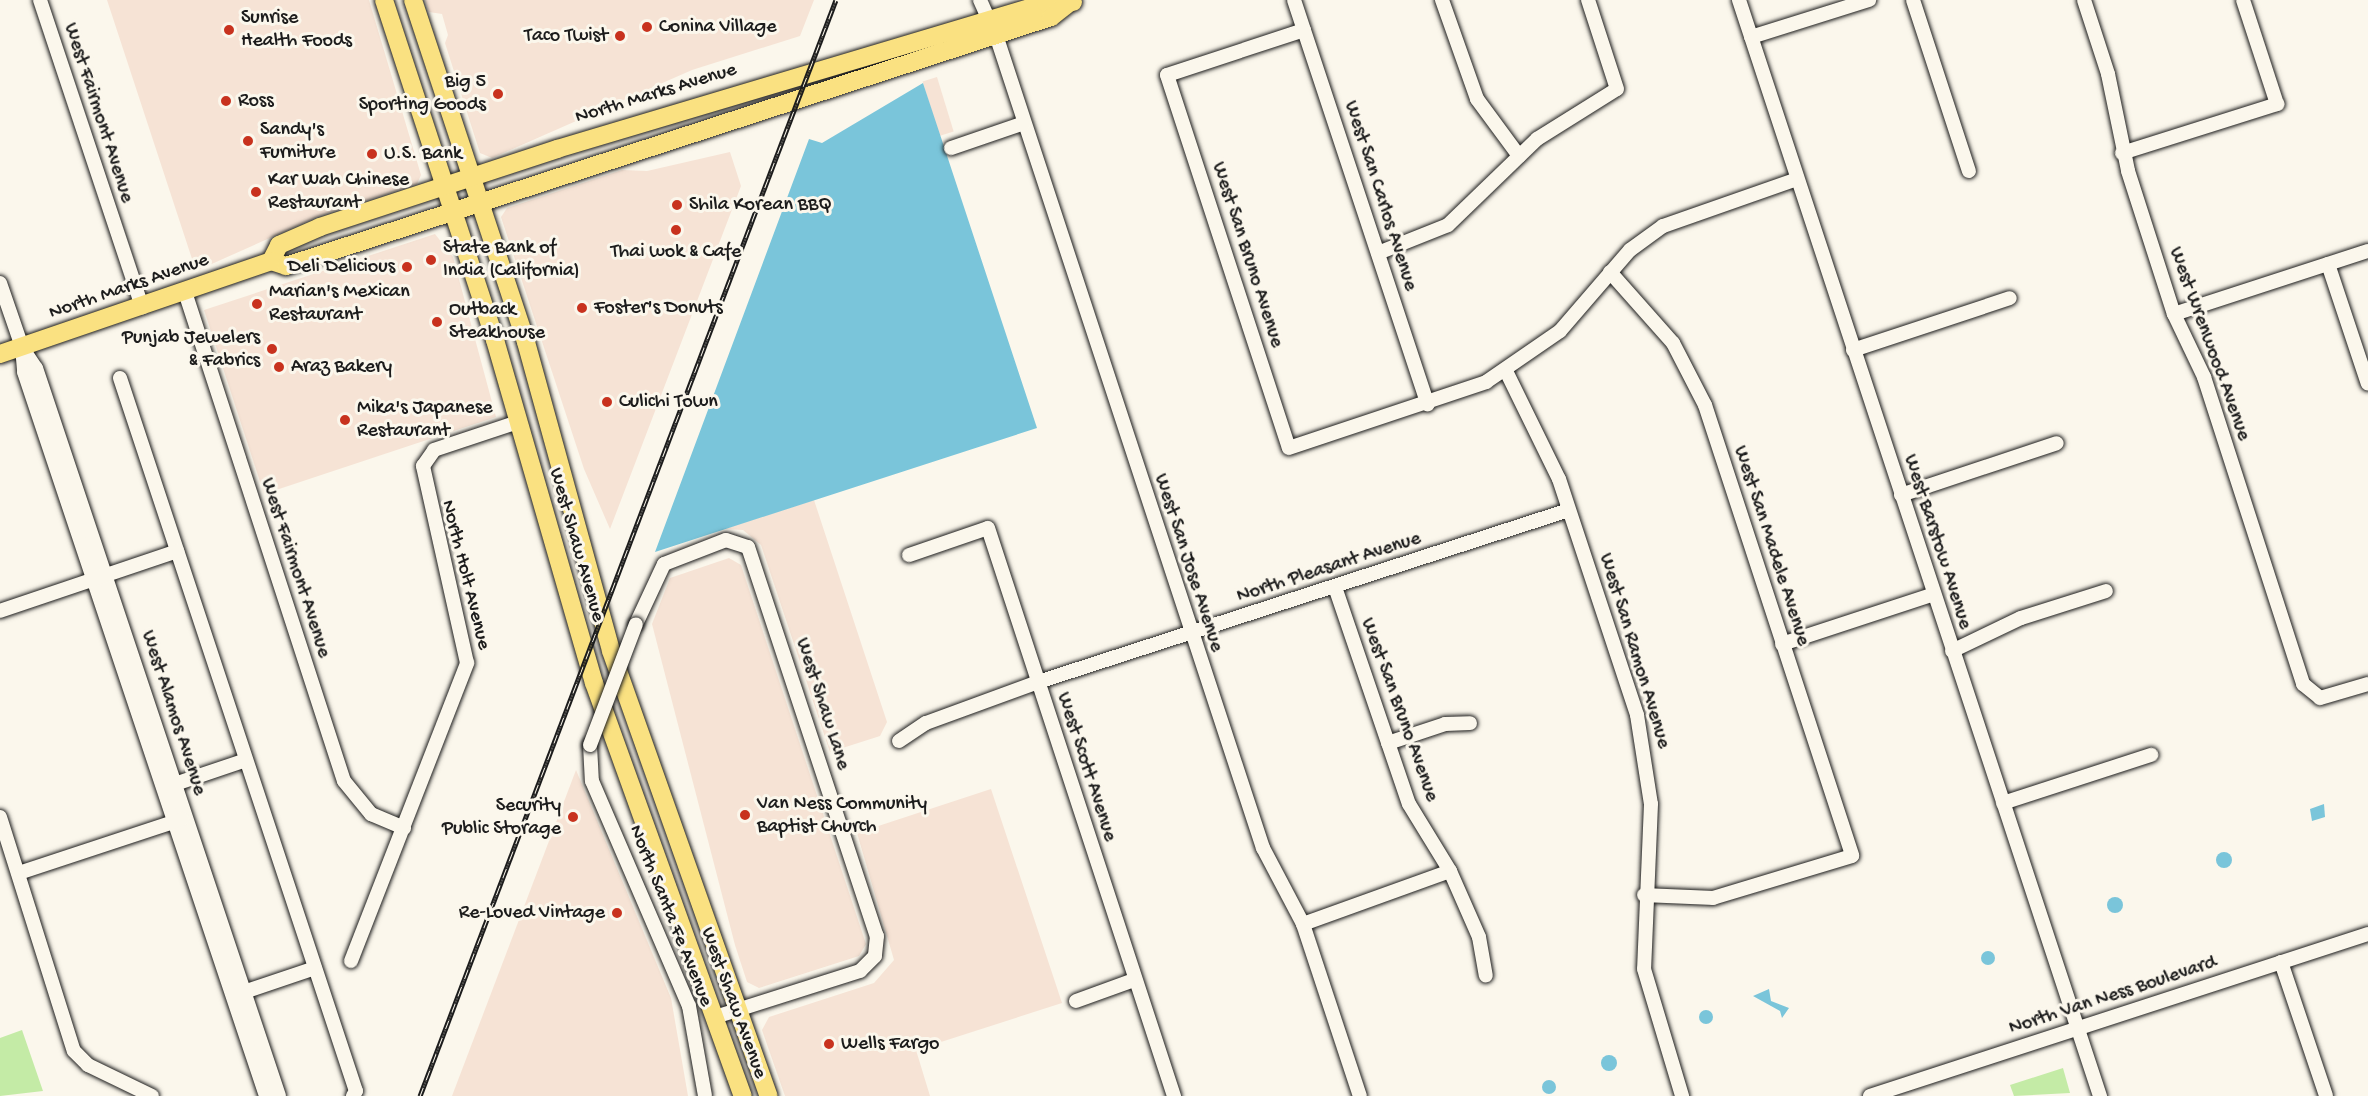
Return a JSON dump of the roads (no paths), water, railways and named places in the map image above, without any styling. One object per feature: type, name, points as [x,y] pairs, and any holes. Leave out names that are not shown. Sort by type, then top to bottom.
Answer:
[{"type":"main road","name":"West Shaw Avenue","points":[[384,0],[453,208],[594,683],[743,1096]]},
{"type":"main road","points":[[407,0],[423,29]]},
{"type":"main road","name":"West Shaw Avenue","points":[[413,0],[526,342],[597,608],[769,1096]]},
{"type":"main road","name":"North Marks Avenue","points":[[271,261],[279,245],[299,236],[472,176],[750,89],[993,28],[1051,17],[1075,2]]},
{"type":"main road","name":"North Marks Avenue","points":[[0,354],[271,261],[286,266],[993,28]]},
{"type":"main road","points":[[631,151],[643,135],[710,114],[750,89]]},
{"type":"street","name":"West Fairmont Avenue","points":[[40,0],[142,306]]},
{"type":"street","name":"West San Jose Avenue","points":[[980,0],[993,28],[1263,848],[1303,924],[1360,1096]]},
{"type":"street","name":"West San Carlos Avenue","points":[[1294,0],[1428,404]]},
{"type":"street","points":[[1442,0],[1476,99],[1519,156]]},
{"type":"street","points":[[1378,253],[1448,225],[1519,156],[1617,89],[1588,0]]},
{"type":"street","name":"West Barstow Avenue","points":[[1739,0],[2100,1096]]},
{"type":"street","points":[[1751,37],[1869,0]]},
{"type":"street","points":[[1913,0],[1969,171]]},
{"type":"street","name":"West Wrenwood Avenue","points":[[2084,0],[2108,74],[2122,153],[2174,314],[2204,377],[2303,684],[2312,697],[2368,684]]},
{"type":"street","points":[[2122,153],[2277,104],[2242,0]]},
{"type":"street","name":"West San Bruno Avenue","points":[[1304,30],[1167,75],[1289,448],[1428,404]]},
{"type":"street","points":[[951,147],[1024,123]]},
{"type":"street","points":[[1428,404],[1506,370],[1560,331],[1610,272],[1646,238],[1677,218],[1797,178]]},
{"type":"street","points":[[2174,314],[2368,251]]},
{"type":"street","points":[[2328,264],[2368,384]]},
{"type":"street","name":"West San Madele Avenue","points":[[1610,272],[1653,316],[1690,372],[1852,856],[1713,898],[1644,895]]},
{"type":"street","name":"West Alamos Avenue","points":[[0,283],[22,347],[36,368],[100,577],[238,994],[266,1096]]},
{"type":"street","name":"West Fairmont Avenue","points":[[185,292],[344,781],[371,814],[404,828]]},
{"type":"street","points":[[1853,350],[2010,298]]},
{"type":"street","name":"West San Ramon Avenue","points":[[1506,370],[1544,441],[1569,510],[1647,760],[1650,845],[1644,895],[1642,942],[1649,996],[1682,1096]]},
{"type":"street","points":[[120,378],[356,1091],[353,1096]]},
{"type":"street","name":"North Holt Avenue","points":[[351,961],[467,663],[423,466],[434,450],[518,422]]},
{"type":"street","points":[[1901,495],[2056,443]]},
{"type":"street","name":"North Pleasant Avenue","points":[[899,741],[926,723],[1038,682],[1569,510]]},
{"type":"street","name":"West Scott Avenue","points":[[909,555],[988,528],[1134,980],[1174,1096]]},
{"type":"street","name":"North Santa Fe Avenue","points":[[705,1096],[689,1006],[592,781],[590,745],[636,624],[664,564],[726,540],[742,541]]},
{"type":"street","name":"West Shaw Lane","points":[[715,1017],[860,971],[871,963],[878,943],[754,556],[742,541]]},
{"type":"street","points":[[0,611],[177,551]]},
{"type":"street","name":"West San Bruno Avenue","points":[[1335,587],[1409,804],[1450,871],[1479,937],[1486,975]]},
{"type":"street","points":[[1952,651],[2021,618],[2106,591]]},
{"type":"street","points":[[1782,644],[1934,594]]},
{"type":"street","points":[[1388,743],[1444,724],[1470,723]]},
{"type":"street","points":[[2003,803],[2151,755]]},
{"type":"street","points":[[170,786],[246,760]]},
{"type":"street","points":[[0,817],[74,1051],[88,1065],[152,1096]]},
{"type":"street","points":[[19,873],[181,820]]},
{"type":"street","points":[[1303,924],[1450,871]]},
{"type":"street","name":"North Van Ness Boulevard","points":[[1870,1096],[2368,934]]},
{"type":"street","points":[[2282,962],[2326,1096]]},
{"type":"street","points":[[238,994],[315,968]]},
{"type":"street","points":[[1076,1001],[1134,980]]},
{"type":"street","name":"West Alamos Avenue","points":[[238,994],[279,1096]]},
{"type":"water","points":[[923,83],[1037,428],[655,552],[809,139],[822,143]]},
{"type":"water","points":[[2324,804],[2325,817],[2312,821],[2310,809]]},
{"type":"water","points":[[2224,852],[2230,854],[2232,860],[2230,866],[2224,868],[2218,866],[2216,860],[2218,854]]},
{"type":"water","points":[[2112,897],[2118,897],[2123,905],[2121,911],[2112,913],[2107,908],[2107,902]]},
{"type":"water","points":[[1988,951],[1993,953],[1995,958],[1993,963],[1988,965],[1983,963],[1981,958],[1983,953]]},
{"type":"water","points":[[1769,989],[1771,1001],[1789,1008],[1782,1018],[1780,1011],[1753,996]]},
{"type":"water","points":[[1706,1010],[1711,1012],[1713,1017],[1711,1022],[1706,1024],[1701,1022],[1699,1017],[1701,1012]]},
{"type":"water","points":[[1609,1055],[1615,1057],[1617,1063],[1615,1069],[1609,1071],[1603,1069],[1601,1063],[1603,1057]]},
{"type":"water","points":[[1546,1080],[1552,1080],[1556,1087],[1552,1094],[1546,1094],[1542,1090],[1542,1084]]},
{"type":"railway","points":[[420,1096],[836,0]]},
{"type":"place","name":"Conina Village","points":[[647,27]]},
{"type":"place","name":"Sunrise Health Foods","points":[[229,30]]},
{"type":"place","name":"Taco Twist","points":[[620,36]]},
{"type":"place","name":"Big 5 Sporting Goods","points":[[498,94]]},
{"type":"place","name":"Ross","points":[[226,101]]},
{"type":"place","name":"Sandy's Furniture","points":[[248,141]]},
{"type":"place","name":"U.S. Bank","points":[[372,154]]},
{"type":"place","name":"Kar Wah Chinese Restaurant","points":[[256,192]]},
{"type":"place","name":"Shila Korean BBQ","points":[[677,205]]},
{"type":"place","name":"Thai wok & Cafe","points":[[676,230]]},
{"type":"place","name":"State Bank of India (California)","points":[[431,260]]},
{"type":"place","name":"Deli Delicious","points":[[407,267]]},
{"type":"place","name":"Marian's Mexican Restaurant","points":[[257,304]]},
{"type":"place","name":"Foster's Donuts","points":[[582,308]]},
{"type":"place","name":"Outback Steakhouse","points":[[437,322]]},
{"type":"place","name":"Punjab Jewelers & Fabrics","points":[[272,349]]},
{"type":"place","name":"Araz Bakery","points":[[279,367]]},
{"type":"place","name":"Culichi Town","points":[[607,402]]},
{"type":"place","name":"Mika's Japanese Restaurant","points":[[345,420]]},
{"type":"place","name":"Van Ness Community Baptist Church","points":[[745,815]]},
{"type":"place","name":"Security Public Storage","points":[[573,817]]},
{"type":"place","name":"Re-Loved Vintage","points":[[617,913]]},
{"type":"place","name":"Wells Fargo","points":[[829,1044]]}]
